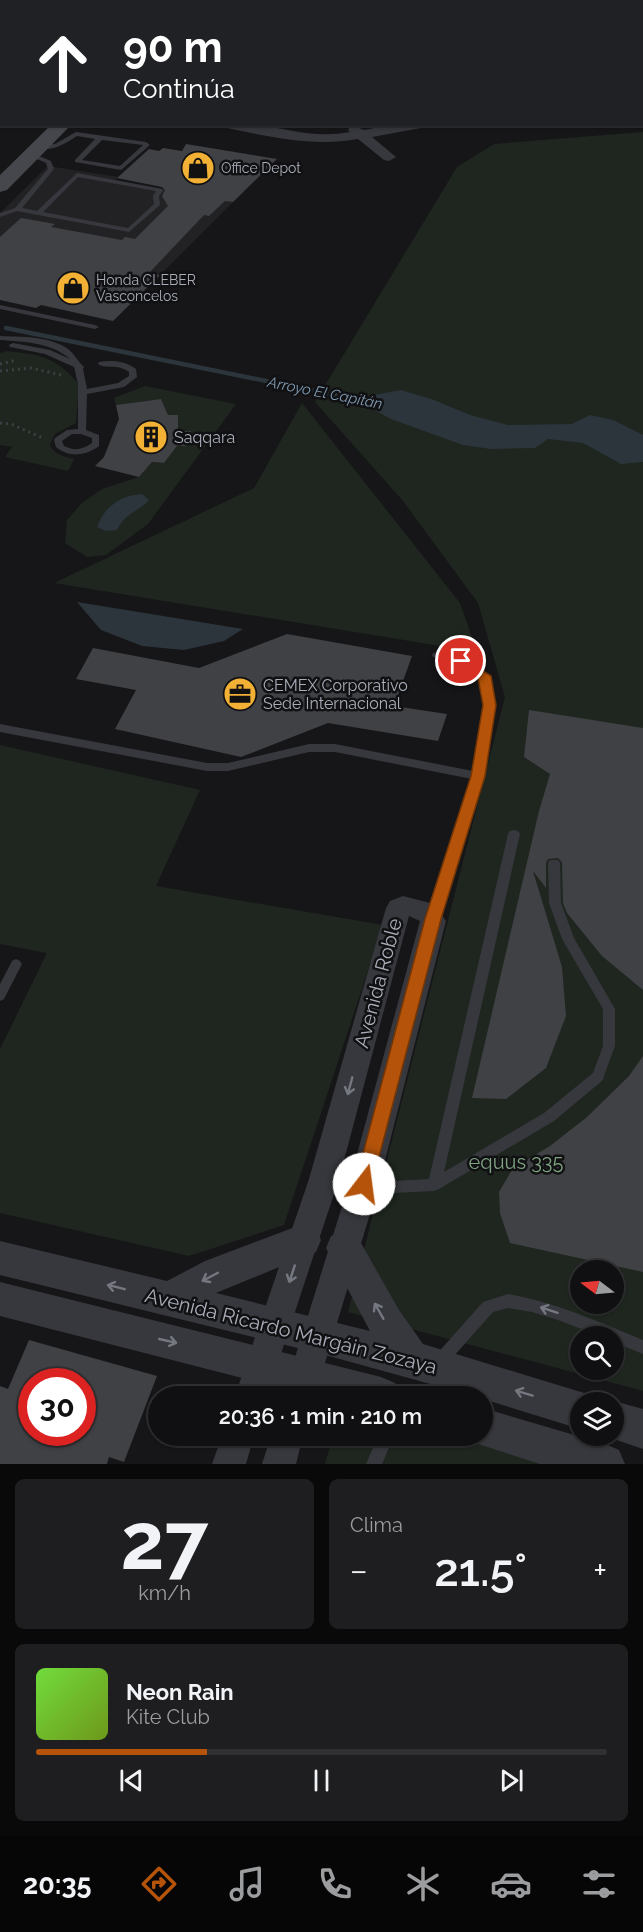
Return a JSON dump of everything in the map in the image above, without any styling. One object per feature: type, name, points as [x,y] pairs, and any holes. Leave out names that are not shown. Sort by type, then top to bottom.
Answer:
[{"type":"main road","points":[[0,186],[61,126]]},
{"type":"street","points":[[237,126],[300,138],[336,139],[410,126]]},
{"type":"street","points":[[351,126],[389,157]]},
{"type":"street","name":"Avenida Roble","points":[[257,1380],[324,1179],[399,908],[403,906],[423,909],[433,919]]},
{"type":"street","points":[[0,1299],[257,1380],[302,1386],[364,1184],[433,919]]},
{"type":"street","points":[[363,1037],[401,1044]]},
{"type":"street","points":[[168,1300],[218,1273],[303,1240]]},
{"type":"street","points":[[344,1248],[386,1323],[423,1363]]},
{"type":"street","name":"Avenida Ricardo Margáin Zozaya","points":[[0,1258],[318,1335],[423,1363],[570,1407]]},
{"type":"street","points":[[624,1423],[643,1429]]},
{"type":"street","points":[[493,1430],[604,1464]]},
{"type":"street","points":[[229,1464],[235,1446]]},
{"type":"street","points":[[279,1464],[284,1446]]},
{"type":"lane","points":[[36,151],[57,146],[76,134],[147,145],[121,168],[77,161],[100,138]]},
{"type":"lane","points":[[0,215],[17,209],[51,169],[49,162],[36,151]]},
{"type":"lane","points":[[17,209],[38,213],[130,230],[157,205],[156,196],[160,190],[77,175],[38,213]]},
{"type":"lane","points":[[0,307],[95,327]]},
{"type":"lane","points":[[0,338],[37,340],[62,348],[75,358],[80,368],[85,392],[82,431]]},
{"type":"lane","points":[[0,345],[34,348],[80,368]]},
{"type":"lane","points":[[85,392],[121,385],[133,377],[134,371],[128,366],[119,363],[102,364]]},
{"type":"lane","points":[[433,919],[478,776],[490,705],[484,676],[461,661],[437,656]]},
{"type":"lane","points":[[0,728],[207,768],[228,767],[292,751],[320,747],[478,776]]},
{"type":"lane","points":[[434,1185],[514,834]]},
{"type":"lane","points":[[324,1179],[393,1187],[434,1185],[549,1117],[598,1076],[609,1046],[609,1009],[568,939],[555,903],[554,863]]},
{"type":"lane","points":[[0,996],[16,964]]},
{"type":"lane","points":[[423,1363],[488,1308],[508,1300],[559,1313],[643,1347]]},
{"type":"lane","points":[[374,1464],[382,1446]]},
{"type":"path","points":[[0,364],[14,360],[25,361]]},
{"type":"path","points":[[0,371],[38,368],[61,375]]},
{"type":"path","points":[[58,369],[66,381]]},
{"type":"path","points":[[0,423],[11,424],[45,439]]},
{"type":"path","points":[[45,445],[45,439],[51,430]]},
{"type":"shaded area","points":[[48,166],[118,177],[115,180],[233,202],[160,275],[0,243],[0,213]]},
{"type":"shaded area","points":[[401,390],[434,400],[470,415],[508,425],[572,424],[590,415],[613,420],[643,435],[643,462],[621,464],[583,443],[548,439],[535,448],[491,449],[463,445],[391,419],[360,402],[374,395]]},
{"type":"shaded area","points":[[142,494],[149,500],[128,516],[117,530],[106,531],[97,527],[104,514],[114,503]]},
{"type":"shaded area","points":[[77,602],[243,629],[224,641],[184,650],[142,646],[101,630]]},
{"type":"green space","name":"equus 335","points":[[643,132],[643,1391],[602,1380],[624,1380],[624,1326],[570,1326],[570,1371],[348,1312],[505,697],[478,603],[403,501],[315,402],[457,167],[494,144]]},
{"type":"green space","points":[[7,351],[48,359],[63,368],[79,384],[76,423],[55,434],[50,444],[56,453],[74,459],[68,471],[5,457],[12,447],[0,445],[0,353]]},
{"type":"green space","points":[[145,386],[236,404],[148,524],[106,555],[87,557],[65,543],[67,520],[82,503],[102,489],[139,477],[152,462],[164,463],[177,446],[187,446],[191,432],[178,431],[178,415],[168,415],[161,399],[116,405],[114,398]]},
{"type":"green space","points":[[302,403],[460,603],[477,652],[54,583],[254,488]]},
{"type":"green space","points":[[0,745],[200,790],[156,886],[383,925],[284,1225],[189,1256],[0,1213],[0,1049],[47,953],[0,944]]},
{"type":"green space","points":[[330,1446],[488,1446],[554,1464],[325,1464]]},
{"type":"building","points":[[186,144],[277,159],[233,202],[225,201],[209,216],[204,215],[149,273],[160,275],[113,321],[41,305],[36,308],[0,300],[0,237],[21,218],[55,224],[51,227],[122,240],[125,237],[135,239],[168,206],[162,196],[165,190],[162,187],[117,178],[149,149],[159,151],[163,148],[182,151]]},
{"type":"building","name":"Saqqara","points":[[161,399],[168,415],[178,415],[178,431],[191,431],[187,446],[177,446],[164,463],[152,462],[139,477],[95,466],[104,457],[119,419],[116,405]]},
{"type":"building","points":[[287,634],[412,656],[394,706],[447,714],[438,741],[328,723],[241,757],[115,729],[136,690],[76,679],[93,648],[199,668]]},
{"type":"building","points":[[529,710],[643,728],[643,990],[602,956],[567,913],[563,903],[562,862],[558,858],[548,859],[546,888],[533,871],[562,967],[566,1016],[546,1068],[506,1099],[472,1098],[539,811],[550,774],[524,757]]},
{"type":"building","points":[[643,1056],[643,1272],[624,1268],[624,1260],[588,1260],[510,1243],[500,1213],[499,1192],[513,1168],[550,1146],[587,1117],[629,1076]]},
{"type":"building","points":[[29,1340],[157,1376],[153,1386],[148,1386],[148,1399],[124,1462],[109,1457],[107,1464],[0,1464],[0,1386],[8,1389]]},
{"type":"waterway","name":"Arroyo El Capitán","points":[[6,328],[369,402]]},
{"type":"place","name":"Office Depot","points":[[198,168]]},
{"type":"place","name":"Honda CLEBER Vasconcelos","points":[[73,288]]},
{"type":"place","name":"Saqqara","points":[[151,437]]},
{"type":"place","name":"CEMEX Corporativo Sede Internacional","points":[[240,694]]},
{"type":"route","points":[[364,1184],[433,919],[478,776],[490,705],[484,676],[461,661]]}]
